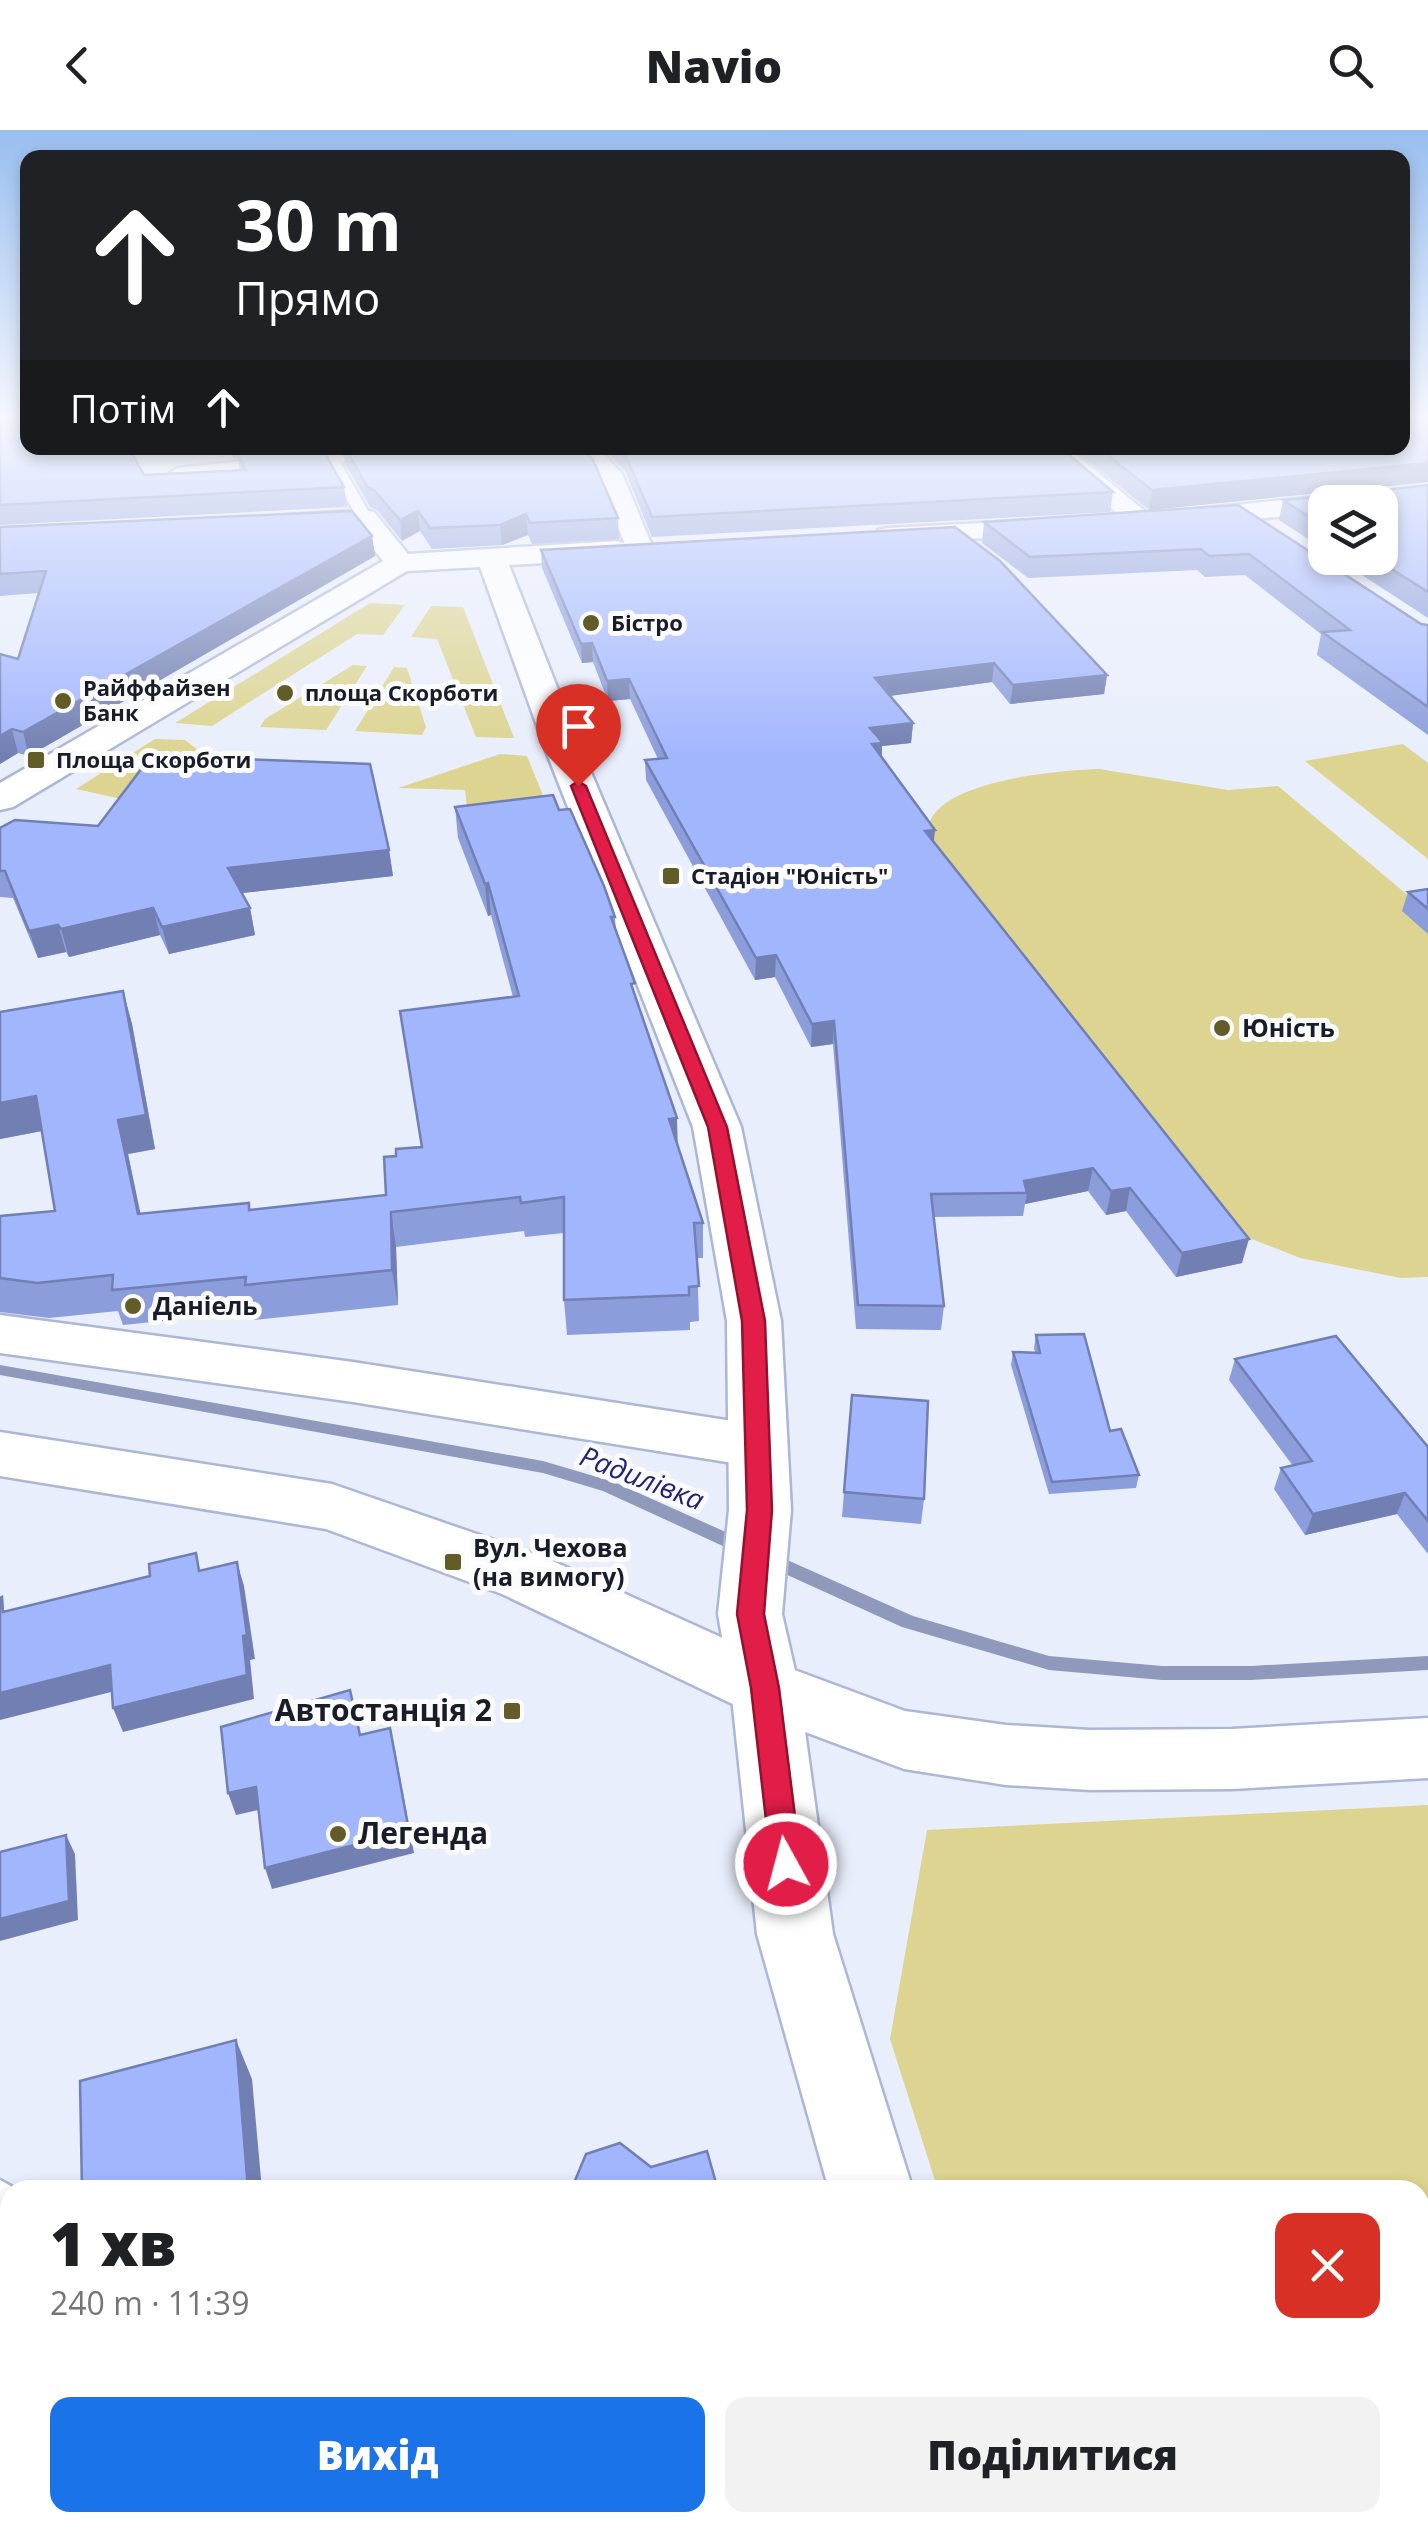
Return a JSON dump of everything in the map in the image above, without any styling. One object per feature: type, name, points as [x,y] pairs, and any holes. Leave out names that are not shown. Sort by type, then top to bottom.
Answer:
[{"type":"street","points":[[376,533],[400,562]]},
{"type":"street","points":[[0,799],[400,562],[649,548],[641,533]]},
{"type":"street","points":[[856,538],[952,533]]},
{"type":"street","points":[[1271,533],[1286,543]]},
{"type":"street","points":[[491,557],[564,751],[718,1127],[754,1321],[760,1510],[750,1614],[765,1688],[794,1934],[868,2180]]},
{"type":"street","points":[[0,1334],[352,1382],[758,1446]]},
{"type":"street","points":[[0,1454],[332,1508],[524,1576],[765,1688],[904,1740],[1006,1755],[1090,1760],[1232,1759],[1428,1748]]},
{"type":"lane","points":[[954,533],[980,554]]},
{"type":"shaded area","points":[[370,603],[405,605],[383,635],[357,634],[212,726],[175,723]]},
{"type":"shaded area","points":[[431,606],[463,607],[514,738],[476,737],[437,639],[411,637]]},
{"type":"shaded area","points":[[353,665],[367,666],[326,730],[260,727],[265,719]]},
{"type":"shaded area","points":[[394,667],[407,668],[426,727],[422,735],[355,731]]},
{"type":"shaded area","points":[[155,739],[185,740],[238,780],[135,802],[76,789]]},
{"type":"shaded area","points":[[1403,744],[1428,763],[1428,859],[1305,761]]},
{"type":"shaded area","points":[[500,754],[527,756],[551,815],[469,826],[465,790],[398,788]]},
{"type":"shaded area","name":"Юність","points":[[1099,769],[1228,790],[1278,786],[1411,898],[1428,895],[1428,1277],[1401,1278],[1300,1258],[1194,1216],[933,852],[928,829],[935,812],[952,799],[1002,781]]},
{"type":"shaded area","points":[[1428,1805],[1428,2180],[935,2180],[890,2039],[927,1830]]},
{"type":"building","points":[[0,533],[372,536],[23,732],[12,729],[0,736],[0,654],[18,659],[46,571],[0,574]]},
{"type":"building","points":[[845,533],[963,533],[1000,561],[1107,675],[1013,685],[994,663],[875,678],[913,723],[870,728],[883,743],[872,744],[935,830],[925,831],[1249,1239],[1182,1253],[1130,1188],[1111,1191],[1093,1168],[1024,1181],[1027,1193],[931,1194],[944,1306],[858,1305],[834,1021],[812,1024],[776,955],[756,958],[645,760],[667,758],[629,679],[607,681],[592,643],[581,644],[541,550]]},
{"type":"building","points":[[999,533],[1281,533],[1308,551],[1308,575],[1346,575],[1428,625],[1428,707],[1322,632],[1350,630],[1249,554],[1209,556],[1201,549],[1030,557]]},
{"type":"building","points":[[1398,533],[1428,533],[1428,592],[1398,573]]},
{"type":"building","points":[[169,756],[370,764],[389,850],[228,868],[250,908],[162,927],[153,908],[61,929],[58,925],[29,931],[5,871],[0,871],[0,828],[15,820],[98,826],[142,768],[150,768],[156,760],[166,761]]},
{"type":"building","points":[[553,795],[559,810],[570,809],[604,886],[635,983],[631,984],[677,1118],[669,1119],[703,1223],[694,1223],[699,1286],[689,1287],[689,1295],[564,1300],[564,1197],[521,1203],[520,1197],[391,1212],[392,1270],[245,1285],[246,1277],[112,1290],[113,1275],[37,1283],[0,1278],[0,1216],[55,1211],[36,1096],[0,1103],[0,1012],[123,991],[146,1115],[118,1120],[138,1214],[249,1203],[249,1210],[386,1195],[384,1157],[396,1156],[396,1149],[422,1147],[400,1011],[519,996],[488,883],[485,884],[455,807]]},
{"type":"building","points":[[1428,889],[1428,909],[1408,892]]},
{"type":"building","points":[[1084,1334],[1110,1431],[1121,1429],[1139,1475],[1052,1482],[1013,1352],[1040,1353],[1036,1335]]},
{"type":"building","points":[[1336,1336],[1428,1447],[1428,1521],[1405,1493],[1313,1514],[1281,1468],[1312,1461],[1235,1359]]},
{"type":"building","points":[[852,1395],[928,1401],[924,1499],[844,1492]]},
{"type":"building","points":[[196,1553],[199,1571],[237,1562],[247,1635],[243,1636],[247,1675],[113,1708],[110,1665],[0,1693],[0,1598],[3,1612],[150,1576],[149,1564]]},
{"type":"building","points":[[350,1690],[360,1735],[390,1728],[409,1831],[265,1868],[256,1787],[228,1793],[221,1727]]},
{"type":"building","points":[[66,1835],[69,1901],[0,1919],[0,1852]]},
{"type":"building","points":[[236,2040],[247,2180],[82,2180],[80,2081]]},
{"type":"building","points":[[620,2143],[651,2167],[707,2151],[715,2180],[575,2180],[586,2154]]},
{"type":"waterway","name":"Радилівка","points":[[0,1370],[543,1467],[608,1486],[742,1547]]},
{"type":"waterway","name":"Радилівка","points":[[767,1558],[908,1622],[1049,1663],[1162,1673],[1251,1673],[1428,1663]]},
{"type":"place","name":"Бістро","points":[[591,623]]},
{"type":"place","name":"площа Скорботи","points":[[285,693]]},
{"type":"place","name":"Райффайзен Банк","points":[[63,701]]},
{"type":"place","name":"Площа Скорботи","points":[[36,760]]},
{"type":"place","name":"Стадіон \"Юність\"","points":[[671,876]]},
{"type":"place","name":"Юність","points":[[1222,1028]]},
{"type":"place","name":"Даніель","points":[[133,1306]]},
{"type":"place","name":"Вул. Чехова (на вимогу)","points":[[453,1562]]},
{"type":"place","name":"Автостанція 2","points":[[512,1711]]},
{"type":"place","name":"Легенда","points":[[338,1834]]},
{"type":"route","points":[[578,786],[718,1127],[726,1160],[754,1321],[760,1510],[750,1614],[765,1688],[786,1864]]}]
